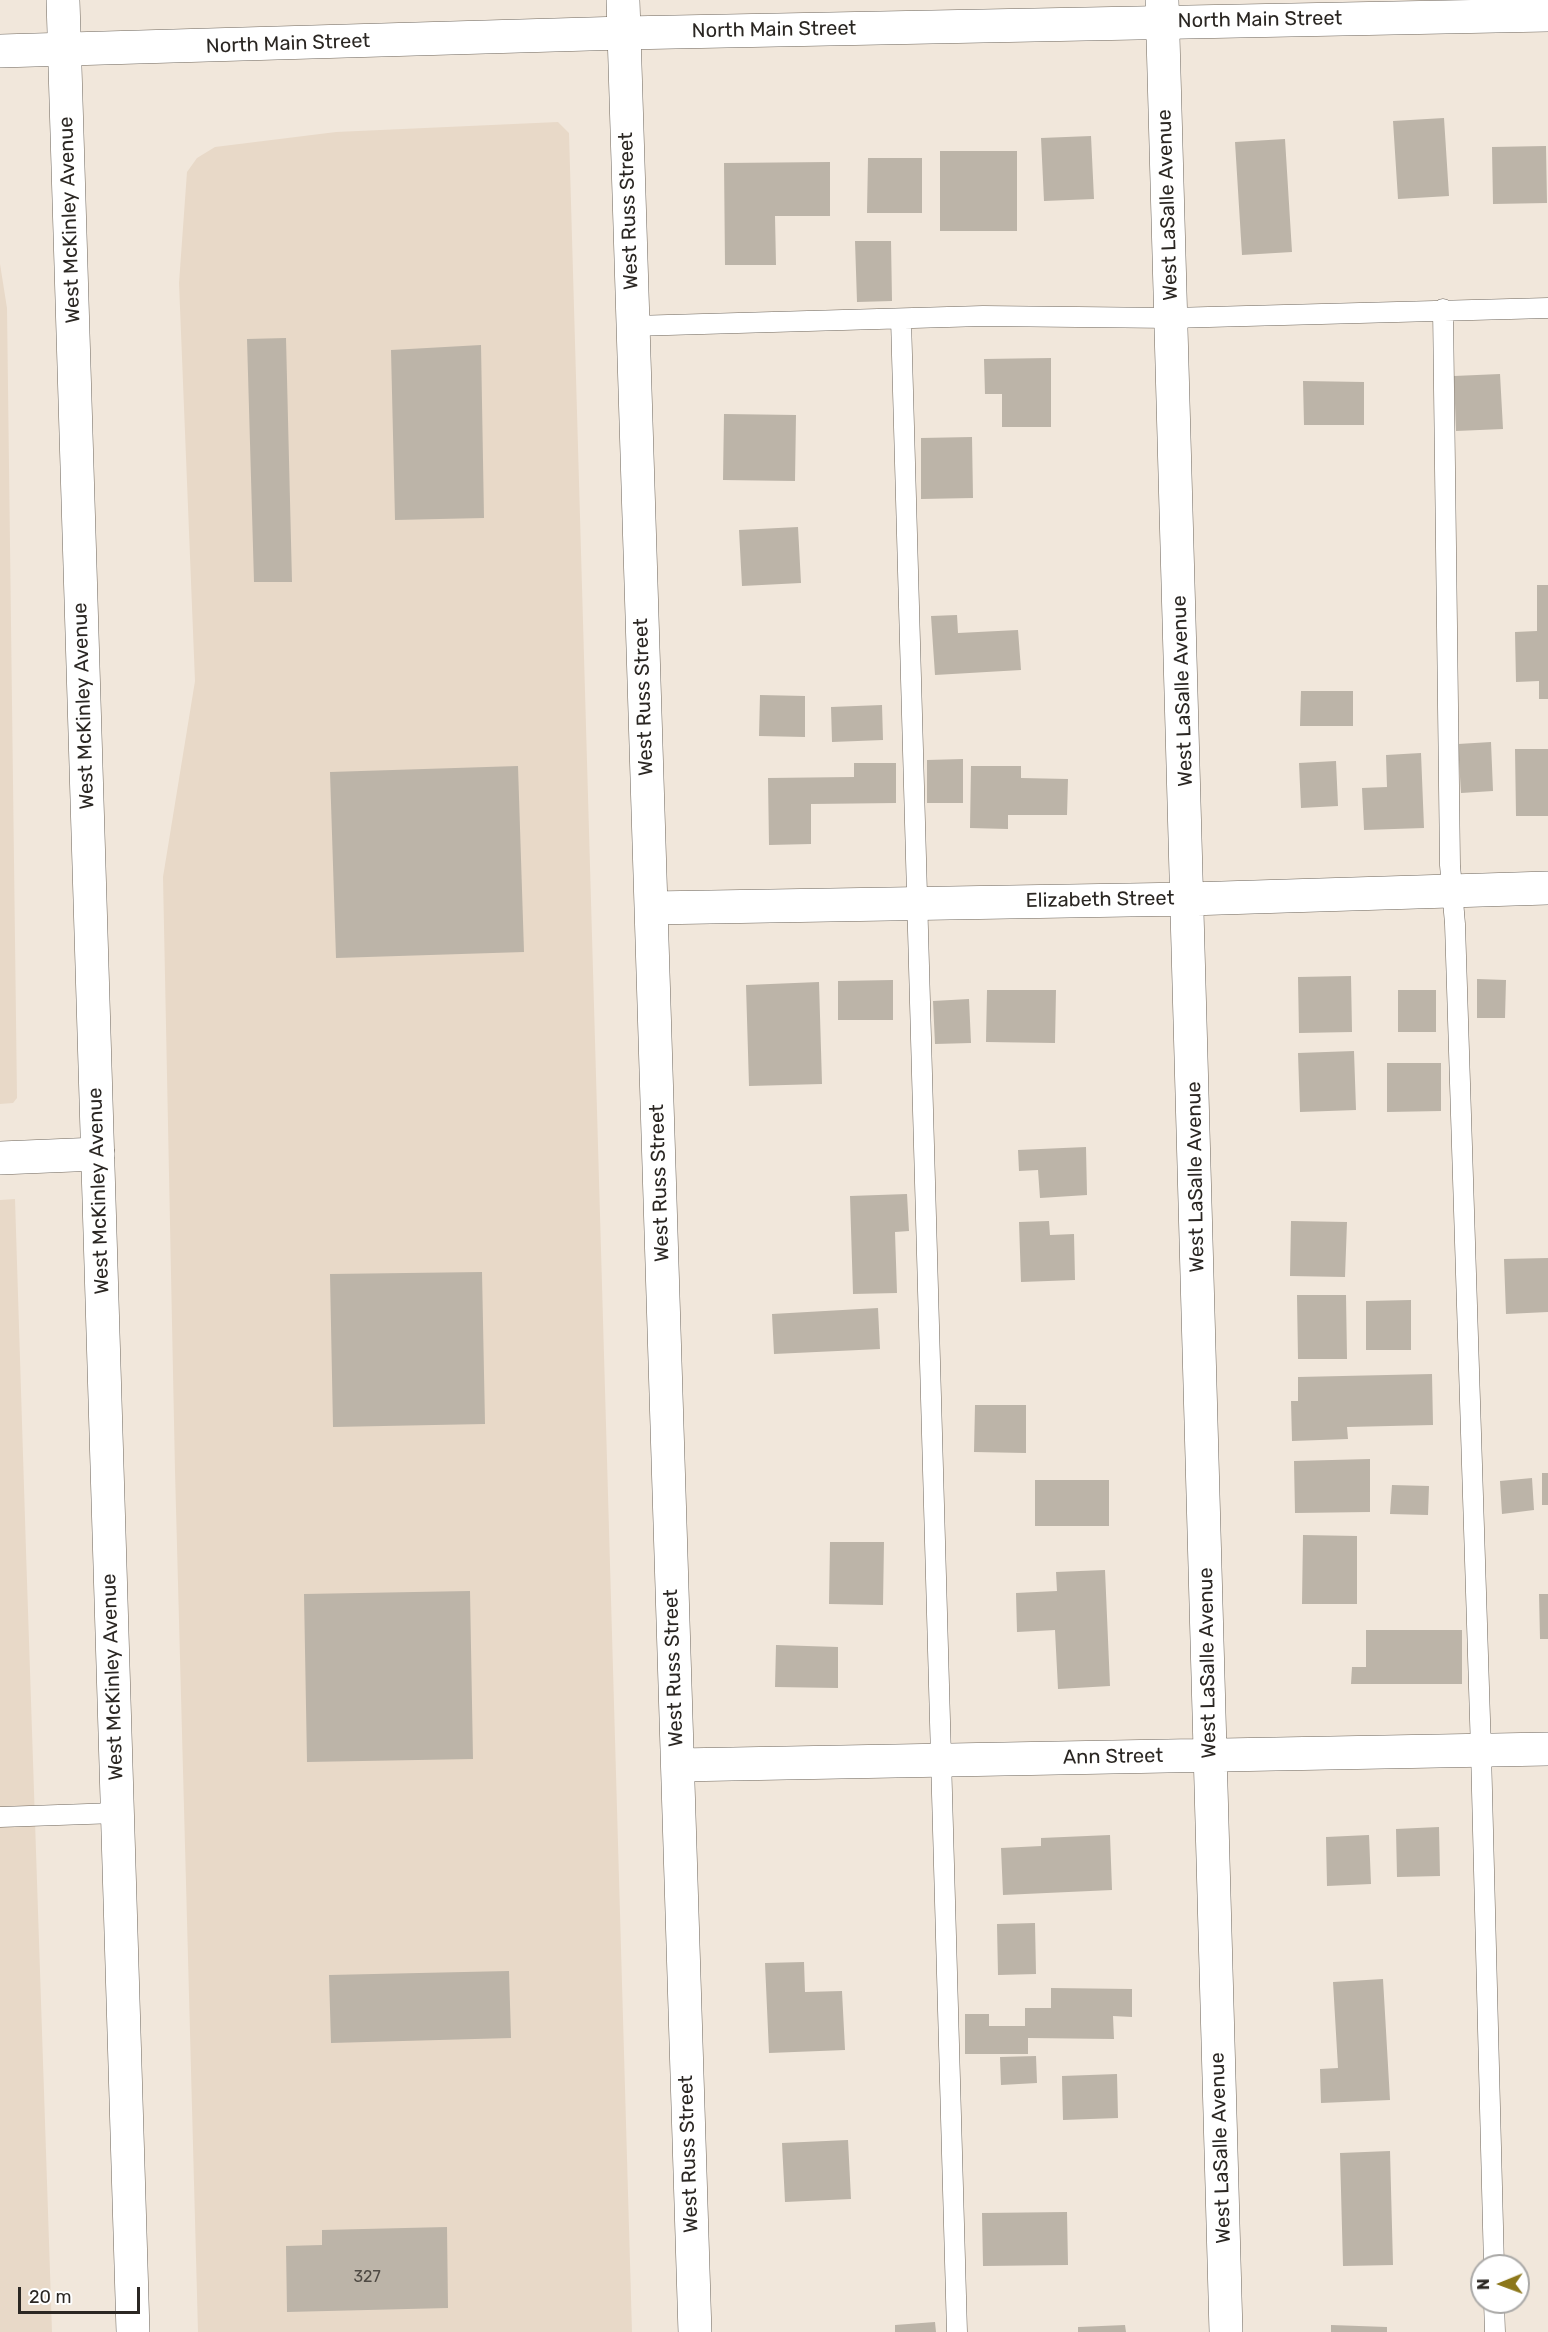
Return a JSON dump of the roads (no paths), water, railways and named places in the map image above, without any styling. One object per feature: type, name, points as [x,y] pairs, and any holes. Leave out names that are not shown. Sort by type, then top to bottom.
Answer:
[{"type":"street","name":"West McKinley Avenue","points":[[63,0],[133,2332]]},
{"type":"street","name":"West Russ Street","points":[[623,0],[695,2332]]},
{"type":"street","name":"North Main Street","points":[[0,51],[65,51],[624,33],[1162,11],[1548,15]]},
{"type":"street","name":"West LaSalle Avenue","points":[[1162,11],[1189,898],[1226,2332]]},
{"type":"street","name":"Elizabeth Street","points":[[651,908],[1189,898],[1548,888]]},
{"type":"street","points":[[0,1158],[98,1154]]},
{"type":"street","name":"Ann Street","points":[[678,1765],[1548,1749]]},
{"type":"lane","points":[[633,326],[983,316],[1171,318],[1548,308]]},
{"type":"lane","points":[[1443,309],[1450,865],[1455,924],[1481,1751],[1494,2254]]},
{"type":"lane","points":[[901,318],[943,1759],[957,2332]]},
{"type":"lane","points":[[0,1817],[117,1813]]},
{"type":"lane","points":[[1494,2314],[1495,2332]]}]
